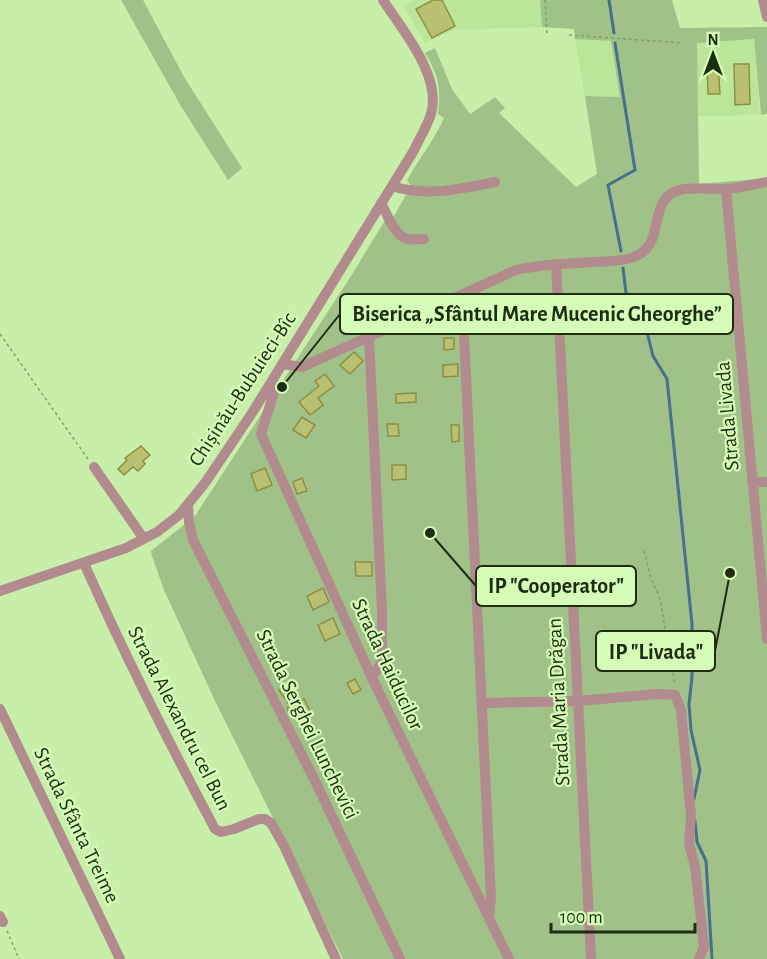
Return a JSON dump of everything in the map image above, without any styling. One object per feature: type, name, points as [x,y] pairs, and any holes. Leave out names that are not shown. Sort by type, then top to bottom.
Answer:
[{"type":"street","name":"Chișinău-Bubuieci-Bîc","points":[[0,591],[144,540],[168,524],[188,504],[273,380],[413,152],[432,112],[433,89],[427,70],[383,0]]},
{"type":"street","points":[[763,0],[767,17]]},
{"type":"street","points":[[392,186],[414,192],[471,187],[495,182]]},
{"type":"street","points":[[282,364],[302,367],[516,270],[538,265],[620,260],[634,257],[653,241],[658,216],[669,195],[678,191],[701,188],[726,189],[767,182]]},
{"type":"street","name":"Strada Livada","points":[[726,189],[767,639]]},
{"type":"street","points":[[381,203],[402,236],[408,239],[424,238]]},
{"type":"street","name":"Strada Maria Drăgan","points":[[556,264],[591,959]]},
{"type":"street","points":[[462,295],[483,703],[491,897],[489,918]]},
{"type":"street","points":[[369,337],[382,611],[382,661],[372,678]]},
{"type":"street","name":"Strada Haiducilor","points":[[273,380],[275,389],[261,434],[372,678],[509,959]]},
{"type":"street","points":[[94,467],[144,540]]},
{"type":"street","points":[[752,482],[767,482]]},
{"type":"street","name":"Strada Serghei Lunchevici","points":[[188,504],[189,522],[194,540],[316,783],[400,959]]},
{"type":"street","name":"Strada Alexandru cel Bun","points":[[84,563],[157,720],[215,829],[221,832],[259,819],[265,819],[270,823],[284,846],[336,959]]},
{"type":"street","points":[[483,703],[578,701],[658,694],[675,695],[681,710],[690,815],[689,844],[695,867],[704,947],[699,959]]},
{"type":"street","name":"Strada Sfânta Treime","points":[[0,709],[120,959]]},
{"type":"path","points":[[545,0],[547,34]]},
{"type":"path","points":[[569,35],[682,44]]},
{"type":"path","points":[[0,334],[94,467]]},
{"type":"path","points":[[644,551],[651,578],[660,598],[675,695]]},
{"type":"path","points":[[1,919],[20,959]]},
{"type":"shaded area","points":[[121,0],[143,0],[184,77],[242,168],[228,180],[182,108]]},
{"type":"shaded area","points":[[414,0],[540,0],[542,27],[454,30],[425,43],[403,6]]},
{"type":"shaded area","points":[[540,0],[672,0],[680,28],[767,27],[767,114],[761,115],[754,39],[697,43],[699,184],[767,178],[767,959],[343,959],[215,701],[164,590],[152,556],[151,551],[195,516],[384,222],[394,216],[406,195],[409,195],[411,186],[407,180],[444,118],[438,114],[438,82],[425,53],[435,48],[452,89],[470,114],[495,97],[505,108],[499,113],[576,187],[597,174],[585,96],[620,97],[611,41],[575,39],[574,29],[542,27]]},
{"type":"shaded area","points":[[575,39],[611,41],[620,97],[585,96]]},
{"type":"shaded area","points":[[754,39],[760,115],[698,116],[697,42]]},
{"type":"building","points":[[433,0],[442,0],[455,26],[432,38],[416,9]]},
{"type":"building","points":[[718,63],[720,94],[708,94],[707,64]]},
{"type":"building","points":[[734,64],[749,64],[750,104],[735,105]]},
{"type":"building","points":[[444,338],[454,338],[454,349],[444,350]]},
{"type":"building","points":[[354,352],[363,361],[350,374],[340,365]]},
{"type":"building","points":[[458,364],[458,376],[443,377],[443,365]]},
{"type":"building","points":[[325,374],[334,386],[318,398],[323,405],[310,415],[299,402],[319,386],[315,381]]},
{"type":"building","points":[[416,393],[416,402],[396,403],[396,394]]},
{"type":"building","points":[[302,417],[315,425],[306,438],[293,430]]},
{"type":"building","points":[[387,424],[398,424],[399,436],[388,436]]},
{"type":"building","points":[[451,425],[459,425],[459,441],[452,442]]},
{"type":"building","points":[[141,446],[150,455],[143,461],[145,464],[138,471],[133,467],[124,475],[118,469],[127,460],[125,458]]},
{"type":"building","points":[[392,465],[406,465],[406,479],[392,480]]},
{"type":"building","points":[[265,468],[272,485],[257,491],[251,474]]},
{"type":"building","points":[[302,478],[307,491],[297,494],[293,482]]},
{"type":"building","points":[[355,562],[372,562],[372,576],[356,576]]},
{"type":"building","points":[[323,588],[329,602],[313,610],[307,596]]},
{"type":"building","points":[[333,618],[340,634],[325,641],[318,625]]},
{"type":"building","points":[[355,679],[361,690],[353,694],[347,683]]},
{"type":"building","points":[[288,684],[300,701],[304,699],[312,715],[298,722],[295,714],[291,716],[287,708],[290,706],[279,690]]},
{"type":"waterway","points":[[609,0],[614,33]]},
{"type":"waterway","points":[[615,43],[635,170],[608,185],[621,251]]},
{"type":"waterway","points":[[623,268],[629,318],[644,320],[653,356],[667,379],[692,624],[692,677],[689,704],[691,730],[700,770],[694,799]]},
{"type":"waterway","points":[[695,821],[697,842],[706,861],[712,959]]},
{"type":"place","name":"Biserica „Sfântul Mare Mucenic Gheorghe”","points":[[282,387]]},
{"type":"place","name":"IP \"Cooperator\"","points":[[430,533]]},
{"type":"place","name":"IP \"Livada\"","points":[[730,573]]}]
